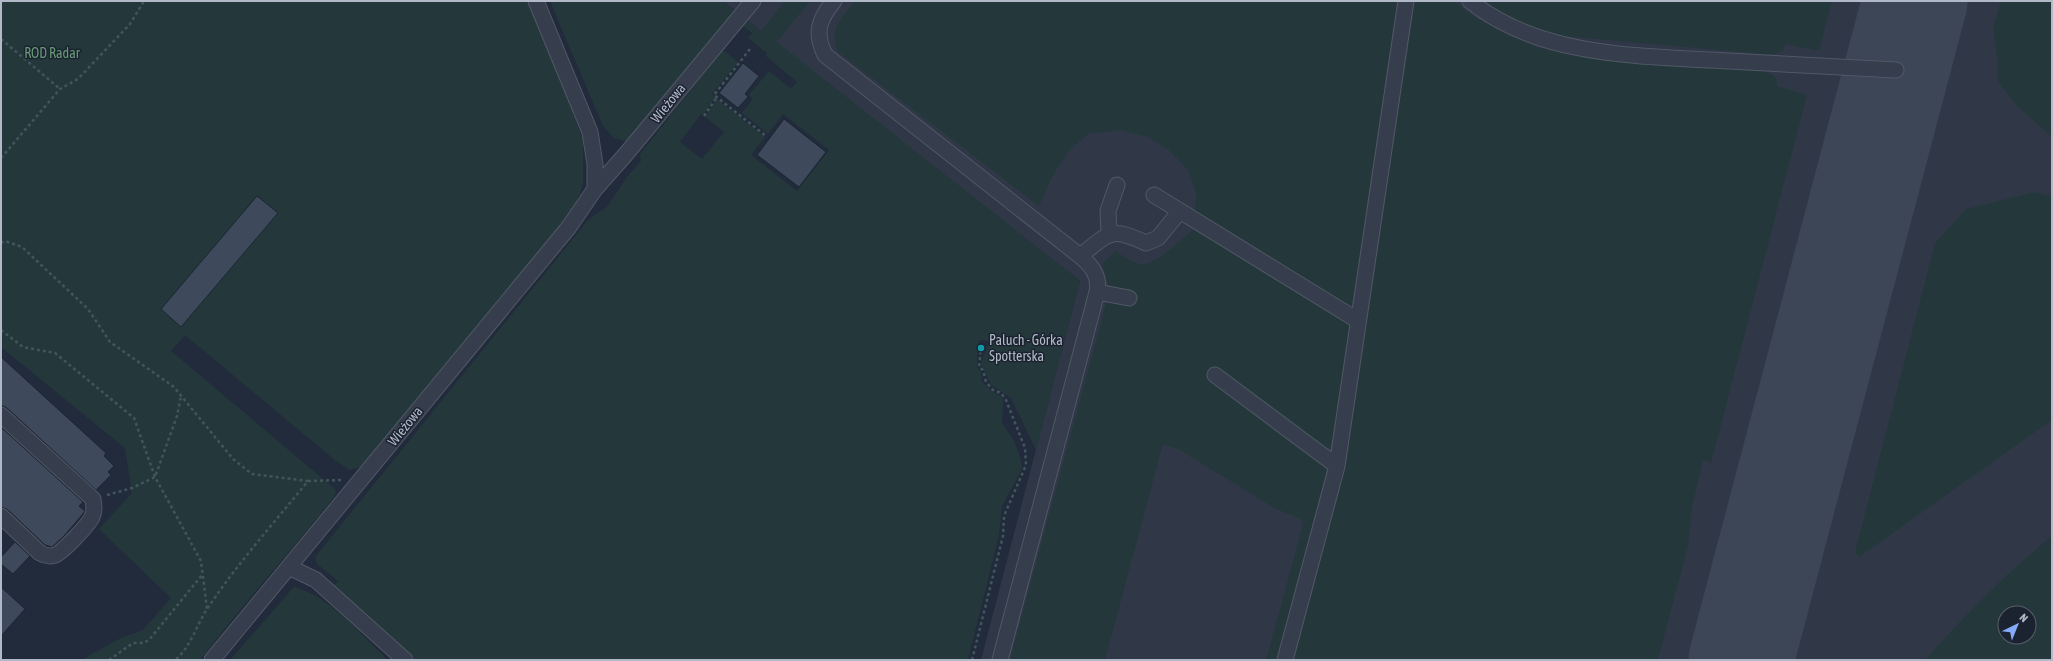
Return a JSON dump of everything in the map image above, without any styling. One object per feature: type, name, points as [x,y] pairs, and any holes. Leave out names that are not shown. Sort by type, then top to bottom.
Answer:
[{"type":"lane","points":[[536,1],[590,132],[595,164],[595,189]]},
{"type":"lane","name":"Wieżowa","points":[[212,660],[569,227],[595,189],[626,154],[753,1]]},
{"type":"lane","points":[[834,1],[820,23],[819,43],[825,54],[1080,256],[1089,264],[1096,274],[1098,285],[1097,292],[1000,660]]},
{"type":"lane","points":[[1285,660],[1337,466],[1357,320],[1406,1]]},
{"type":"lane","points":[[1470,1],[1504,23],[1525,33],[1570,47],[1610,52],[1686,58],[1896,70]]},
{"type":"lane","points":[[1109,233],[1108,210],[1117,185]]},
{"type":"lane","points":[[1154,195],[1357,320]]},
{"type":"lane","points":[[1080,256],[1109,233],[1126,234],[1146,243],[1158,238],[1180,211]]},
{"type":"lane","points":[[1097,292],[1129,298]]},
{"type":"lane","points":[[1215,375],[1337,466]]},
{"type":"lane","points":[[1,415],[93,499],[95,506],[92,518],[55,556],[46,556],[40,553],[3,522]]},
{"type":"lane","points":[[289,567],[316,580],[405,660]]},
{"type":"path","points":[[1,158],[60,89],[78,79],[130,24],[144,1]]},
{"type":"path","points":[[1,39],[60,89]]},
{"type":"path","points":[[750,49],[714,94],[766,136]]},
{"type":"path","points":[[704,116],[717,97]]},
{"type":"path","points":[[1,244],[5,240],[22,247],[88,309],[110,342],[174,387],[233,459],[252,474],[308,482],[362,479]]},
{"type":"path","points":[[1,330],[23,347],[55,353],[134,418],[155,477],[201,561],[207,609]]},
{"type":"path","points":[[972,660],[1003,536],[1004,516],[1026,465],[1025,448],[1004,396],[993,390],[986,382],[979,363],[981,348]]},
{"type":"path","points":[[93,499],[132,488],[155,477],[177,416],[181,396]]},
{"type":"path","points":[[175,660],[183,653],[207,609],[252,549],[308,482]]},
{"type":"path","points":[[109,660],[133,643],[143,643],[149,640],[203,574]]},
{"type":"shaded area","points":[[723,1],[2052,1],[2052,660],[981,660],[1080,281]]},
{"type":"green space","name":"ROD Radar","points":[[1,1],[530,1],[583,140],[583,182],[580,194],[569,215],[361,467],[350,470],[336,461],[185,335],[171,351],[336,490],[334,497],[200,660],[81,660],[121,638],[143,630],[171,598],[99,529],[132,493],[125,448],[1,347]]},
{"type":"green space","points":[[550,1],[722,1],[737,12],[629,142],[614,138],[603,126]]},
{"type":"green space","points":[[785,1],[810,1],[777,42],[1080,281],[1036,450],[1011,398],[991,385],[982,366],[981,363],[990,341],[980,340],[977,347],[977,367],[981,372],[982,382],[1003,398],[1002,423],[1014,441],[1021,459],[1022,469],[1002,506],[999,535],[968,660],[411,660],[332,588],[338,581],[317,564],[315,557],[589,219],[607,207],[627,177],[641,161],[640,154],[723,50],[738,62],[712,94],[715,97],[703,115],[701,114],[680,142],[702,159],[724,132],[705,117],[717,99],[765,137],[751,155],[797,191],[829,150],[783,114],[768,134],[742,113],[753,99],[749,95],[769,71],[791,89],[797,82],[766,56],[767,53],[748,38],[752,33],[743,26],[747,20],[761,31]]},
{"type":"green space","points":[[855,1],[1397,1],[1352,310],[1195,212],[1196,194],[1189,171],[1169,150],[1148,137],[1120,130],[1088,134],[1069,151],[1053,175],[1039,206],[838,52],[835,30],[841,19]]},
{"type":"green space","points":[[1415,1],[1453,1],[1475,17],[1508,35],[1540,48],[1566,54],[1765,71],[1774,76],[1777,86],[1807,95],[1711,463],[1703,460],[1692,507],[1688,546],[1658,660],[1294,660],[1346,464],[1413,3]]},
{"type":"green space","points":[[1483,1],[1832,1],[1819,51],[1786,44],[1783,50],[1774,55],[1563,36],[1528,26]]},
{"type":"green space","points":[[2001,1],[2052,1],[2052,137],[2017,106],[1997,80],[1998,65],[1993,28]]},
{"type":"green space","points":[[2034,192],[2052,196],[2052,420],[1859,557],[1855,552],[1935,243],[1966,209]]},
{"type":"green space","points":[[1196,227],[1342,317],[1350,326],[1333,446],[1322,449],[1320,459],[1327,469],[1278,660],[1266,660],[1303,524],[1299,518],[1276,509],[1178,449],[1163,444],[1105,660],[1010,660],[1107,300],[1113,290],[1108,284],[1102,264],[1115,251],[1133,262],[1146,264],[1161,256]]},
{"type":"green space","points":[[2052,536],[2052,660],[1925,660],[1986,595]]},
{"type":"green space","points":[[294,587],[308,592],[333,608],[356,628],[388,660],[230,660]]},
{"type":"building","points":[[743,63],[759,76],[745,94],[748,97],[738,108],[719,93]]},
{"type":"building","points":[[784,119],[826,152],[799,187],[757,155]]},
{"type":"building","points":[[257,196],[278,213],[181,327],[161,309]]},
{"type":"building","points":[[1,357],[106,453],[104,456],[114,466],[108,472],[111,475],[96,490],[7,408],[1,405]]},
{"type":"building","points":[[3,429],[83,502],[79,506],[85,511],[63,537],[52,547],[45,545],[7,509],[1,507],[1,430]]},
{"type":"building","points":[[15,542],[30,556],[13,574],[1,564],[1,557]]},
{"type":"building","points":[[1,587],[25,609],[1,636]]},
{"type":"runway","points":[[1741,660],[1915,1]]},
{"type":"place","name":"Paluch - Górka Spotterska","points":[[981,348]]}]
